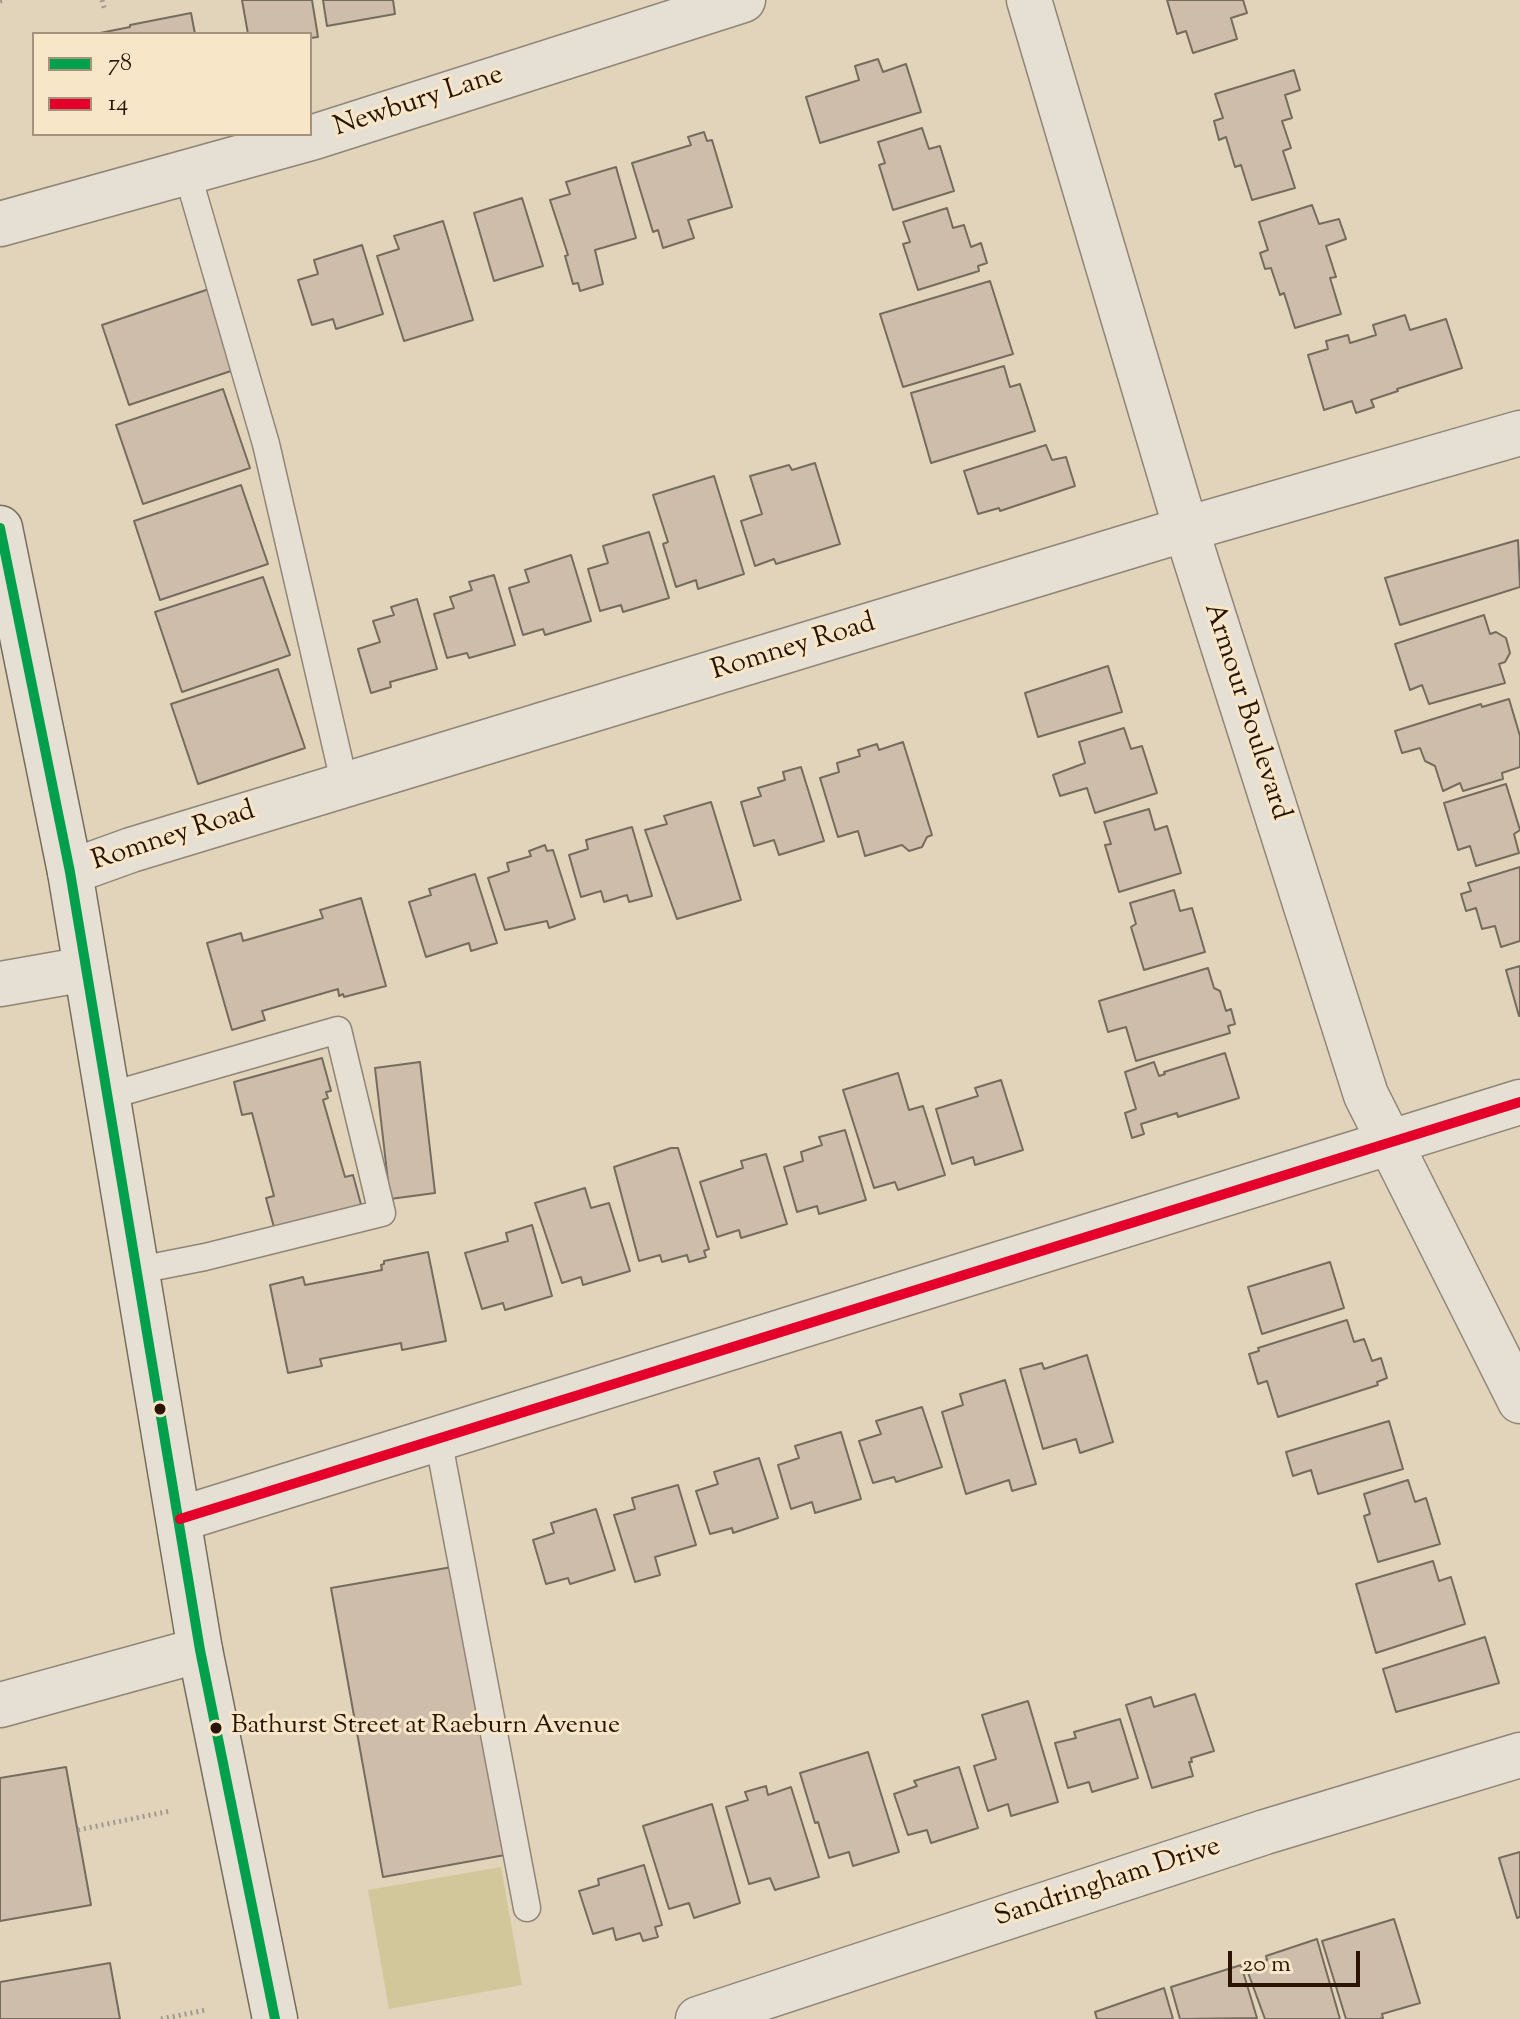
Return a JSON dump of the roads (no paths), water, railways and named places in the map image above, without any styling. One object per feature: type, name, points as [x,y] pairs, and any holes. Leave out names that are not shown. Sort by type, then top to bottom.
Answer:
[{"type":"street","name":"Newbury Lane","points":[[0,224],[314,137],[743,0]]},
{"type":"street","name":"Armour Boulevard","points":[[1029,0],[1186,529],[1366,1095],[1520,1401]]},
{"type":"street","name":"Romney Road","points":[[70,872],[131,850],[1186,529],[1520,433]]},
{"type":"street","points":[[0,528],[70,872],[139,1270],[200,1650],[275,2019]]},
{"type":"street","points":[[0,984],[86,969]]},
{"type":"street","points":[[180,1519],[1520,1102]]},
{"type":"street","points":[[0,1705],[200,1650]]},
{"type":"street","name":"Sandringham Drive","points":[[698,2019],[1265,1832],[1520,1755]]},
{"type":"lane","points":[[187,172],[266,444],[345,786]]},
{"type":"lane","points":[[108,1096],[338,1030],[382,1213],[205,1257],[139,1270]]},
{"type":"lane","points":[[438,1438],[527,1908]]},
{"type":"place","name":"Bathurst Street at Raeburn Avenue","points":[[216,1728]]}]
